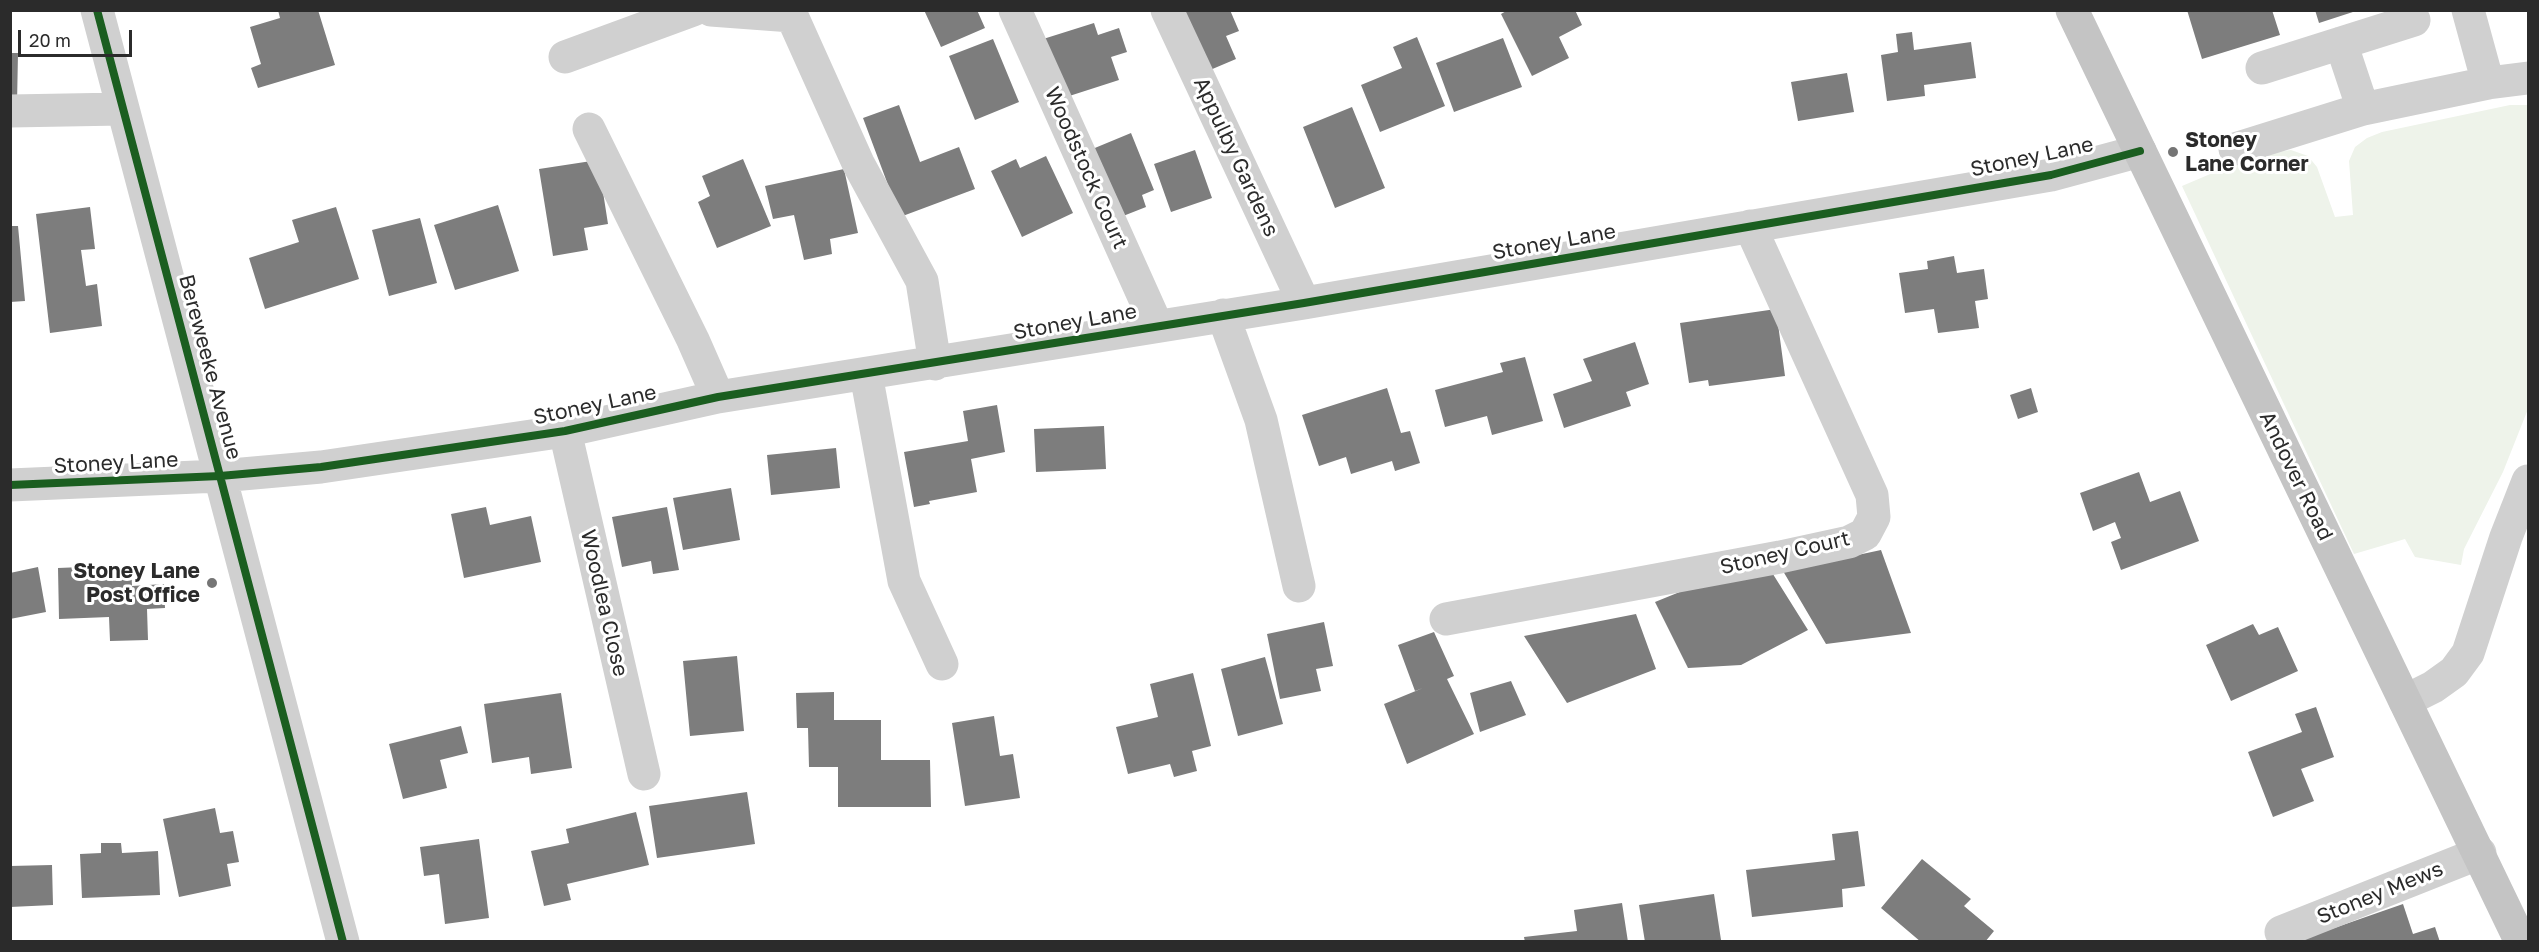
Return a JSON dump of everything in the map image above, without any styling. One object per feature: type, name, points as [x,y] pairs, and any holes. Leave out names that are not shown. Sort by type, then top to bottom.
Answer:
[{"type":"main road","name":"Andover Road","points":[[2072,10],[2521,942]]},
{"type":"street","name":"Bereweeke Avenue","points":[[97,10],[343,942]]},
{"type":"street","points":[[565,57],[693,10]]},
{"type":"street","points":[[711,10],[792,16],[858,163],[922,281],[935,364]]},
{"type":"street","name":"Woodstock Court","points":[[1015,10],[1157,326]]},
{"type":"street","name":"Appulby Gardens","points":[[1167,10],[1304,303]]},
{"type":"street","points":[[2468,10],[2488,83]]},
{"type":"street","points":[[2262,68],[2414,20]]},
{"type":"street","points":[[2341,43],[2363,109]]},
{"type":"street","points":[[2235,149],[2363,109],[2488,83],[2529,78]]},
{"type":"street","points":[[10,111],[122,109]]},
{"type":"street","points":[[588,129],[693,340],[718,397]]},
{"type":"street","name":"Stoney Lane","points":[[10,485],[220,476],[321,467],[565,431],[718,397],[1304,303],[2051,174],[2140,151]]},
{"type":"street","name":"Stoney Court","points":[[1446,619],[1780,557],[1850,542],[1865,534],[1874,517],[1872,495],[1750,226]]},
{"type":"street","points":[[1223,315],[1261,420],[1299,586]]},
{"type":"street","points":[[866,374],[904,581],[942,664]]},
{"type":"street","name":"Woodlea Close","points":[[565,431],[644,774]]},
{"type":"street","points":[[2405,701],[2433,687],[2454,672],[2468,653],[2506,537],[2529,481]]},
{"type":"street","name":"Stoney Mews","points":[[2281,932],[2480,853]]},
{"type":"shaded area","points":[[2510,105],[2528,105],[2528,409],[2503,472],[2464,549],[2461,565],[2415,557],[2405,539],[2354,554],[2182,186],[2215,172],[2276,152],[2291,150],[2308,156],[2317,167],[2335,217],[2353,215],[2349,161],[2355,147],[2367,138],[2382,132]]},
{"type":"building","points":[[278,10],[318,10],[335,65],[258,88],[251,68],[261,64],[250,27],[280,18]]},
{"type":"building","points":[[924,10],[977,10],[985,28],[941,47]]},
{"type":"building","points":[[1177,10],[1230,10],[1239,31],[1226,36],[1236,59],[1203,73]]},
{"type":"building","points":[[1508,10],[1575,10],[1582,25],[1559,37],[1569,58],[1532,76],[1501,14]]},
{"type":"building","points":[[2187,10],[2272,10],[2280,35],[2202,59]]},
{"type":"building","points":[[2315,10],[2356,10],[2356,11],[2319,23]]},
{"type":"building","points":[[1094,23],[1098,35],[1119,28],[1127,52],[1111,57],[1119,80],[1060,99],[1040,40]]},
{"type":"building","points":[[1912,32],[1914,50],[1971,42],[1976,78],[1924,85],[1925,96],[1887,101],[1881,55],[1898,52],[1896,34]]},
{"type":"building","points":[[1417,37],[1445,106],[1380,132],[1361,85],[1402,68],[1393,47]]},
{"type":"building","points":[[1503,38],[1522,87],[1454,112],[1436,63]]},
{"type":"building","points":[[993,39],[1019,102],[975,120],[949,56]]},
{"type":"building","points":[[10,53],[18,53],[17,104],[10,104]]},
{"type":"building","points":[[1847,73],[1854,112],[1798,121],[1791,82]]},
{"type":"building","points":[[899,105],[920,162],[959,147],[975,189],[900,217],[863,118]]},
{"type":"building","points":[[1352,107],[1385,188],[1335,208],[1303,127]]},
{"type":"building","points":[[1131,133],[1154,190],[1142,195],[1146,207],[1118,218],[1090,150]]},
{"type":"building","points":[[1195,150],[1212,198],[1171,212],[1154,164]]},
{"type":"building","points":[[1046,156],[1073,213],[1022,237],[991,171],[1016,159],[1020,168]]},
{"type":"building","points":[[743,159],[771,226],[717,248],[698,202],[710,196],[702,176]]},
{"type":"building","points":[[598,160],[608,224],[584,228],[588,250],[553,256],[539,169]]},
{"type":"building","points":[[844,169],[858,233],[830,239],[832,254],[804,260],[794,215],[773,219],[765,186]]},
{"type":"building","points":[[498,205],[519,271],[455,290],[434,225]]},
{"type":"building","points":[[90,207],[95,249],[81,250],[86,286],[97,284],[102,326],[50,333],[36,214]]},
{"type":"building","points":[[336,207],[359,279],[265,309],[249,258],[299,242],[292,220]]},
{"type":"building","points":[[420,218],[437,283],[389,296],[372,230]]},
{"type":"building","points":[[10,226],[18,226],[25,301],[10,302]]},
{"type":"building","points":[[1954,256],[1957,273],[1984,269],[1988,299],[1975,301],[1979,328],[1938,333],[1934,309],[1905,313],[1899,273],[1928,269],[1927,261]]},
{"type":"building","points":[[1776,309],[1785,376],[1709,386],[1708,380],[1689,383],[1680,323]]},
{"type":"building","points":[[1635,342],[1649,384],[1626,392],[1631,406],[1564,428],[1553,394],[1592,381],[1583,359]]},
{"type":"building","points":[[1525,357],[1543,421],[1492,435],[1487,416],[1445,427],[1435,390],[1503,372],[1500,363]]},
{"type":"building","points":[[1387,388],[1401,433],[1410,431],[1420,463],[1395,471],[1392,461],[1351,474],[1346,457],[1319,466],[1302,415]]},
{"type":"building","points":[[2031,388],[2038,412],[2018,419],[2010,395]]},
{"type":"building","points":[[997,405],[1005,452],[971,459],[977,492],[929,501],[930,504],[914,507],[904,452],[968,441],[963,411]]},
{"type":"building","points":[[1104,426],[1106,469],[1036,472],[1034,429]]},
{"type":"building","points":[[836,448],[840,488],[771,495],[767,455]]},
{"type":"building","points":[[2139,472],[2150,502],[2180,491],[2199,541],[2121,570],[2111,542],[2121,538],[2115,522],[2093,531],[2080,493]]},
{"type":"building","points":[[731,488],[740,540],[683,550],[673,498]]},
{"type":"building","points":[[486,507],[490,525],[531,516],[541,562],[464,578],[451,514]]},
{"type":"building","points":[[667,507],[679,570],[653,574],[651,561],[622,567],[612,517]]},
{"type":"building","points":[[1881,550],[1911,633],[1826,644],[1783,571]]},
{"type":"building","points":[[131,565],[132,586],[164,584],[165,608],[147,609],[148,640],[110,641],[109,617],[59,619],[58,568]]},
{"type":"building","points":[[38,567],[46,612],[10,619],[10,573]]},
{"type":"building","points":[[1771,571],[1808,630],[1741,665],[1688,668],[1655,602],[1719,576]]},
{"type":"building","points":[[1636,614],[1656,669],[1567,703],[1524,636]]},
{"type":"building","points":[[1324,622],[1333,666],[1316,669],[1321,691],[1280,699],[1267,634]]},
{"type":"building","points":[[2253,624],[2259,635],[2278,627],[2298,671],[2231,701],[2206,645]]},
{"type":"building","points":[[1434,632],[1454,676],[1447,679],[1474,734],[1407,764],[1384,704],[1423,688],[1415,691],[1398,645]]},
{"type":"building","points":[[737,656],[744,731],[690,736],[683,661]]},
{"type":"building","points":[[1265,657],[1283,724],[1238,736],[1221,669]]},
{"type":"building","points":[[1193,673],[1211,746],[1192,751],[1197,771],[1174,777],[1170,764],[1128,774],[1116,727],[1158,717],[1150,684]]},
{"type":"building","points":[[1511,681],[1526,715],[1480,732],[1470,693]]},
{"type":"building","points":[[834,692],[834,720],[881,720],[881,760],[930,760],[931,807],[838,807],[838,767],[809,767],[808,728],[797,728],[796,693]]},
{"type":"building","points":[[561,693],[572,768],[531,774],[529,757],[492,763],[484,704]]},
{"type":"building","points":[[2316,707],[2334,757],[2301,769],[2314,801],[2273,817],[2248,752],[2302,732],[2295,714]]},
{"type":"building","points":[[994,716],[1000,756],[1013,754],[1020,798],[965,806],[952,723]]},
{"type":"building","points":[[461,726],[468,753],[440,760],[447,788],[403,799],[389,744]]},
{"type":"building","points":[[747,792],[755,844],[657,858],[649,806]]},
{"type":"building","points":[[215,808],[220,833],[233,831],[239,862],[227,864],[231,886],[179,897],[163,819]]},
{"type":"building","points":[[636,812],[649,865],[567,884],[571,900],[544,906],[531,851],[569,843],[566,829]]},
{"type":"building","points":[[1858,831],[1865,886],[1842,889],[1843,907],[1752,917],[1746,870],[1835,860],[1832,834]]},
{"type":"building","points":[[479,839],[489,918],[445,924],[439,874],[424,876],[420,847]]},
{"type":"building","points":[[101,843],[121,843],[122,853],[158,851],[160,895],[82,898],[80,854],[101,853]]},
{"type":"building","points":[[1922,859],[1971,899],[1964,906],[1994,931],[1985,942],[1921,942],[1881,908]]},
{"type":"building","points":[[52,865],[53,905],[10,907],[10,866]]},
{"type":"building","points":[[1714,894],[1721,940],[1645,942],[1639,905]]},
{"type":"building","points":[[1622,903],[1628,942],[1525,942],[1524,937],[1577,931],[1574,910]]},
{"type":"building","points":[[2403,904],[2413,934],[2435,927],[2440,942],[2294,942]]},
{"type":"cycle path","points":[[97,10],[343,942]]},
{"type":"cycle path","points":[[10,485],[220,476],[321,467],[565,431],[718,397],[1304,303],[2051,175],[2140,151]]},
{"type":"place","name":"Stoney Lane Corner","points":[[2173,152]]},
{"type":"place","name":"Stoney Lane Post Office","points":[[212,583]]}]
